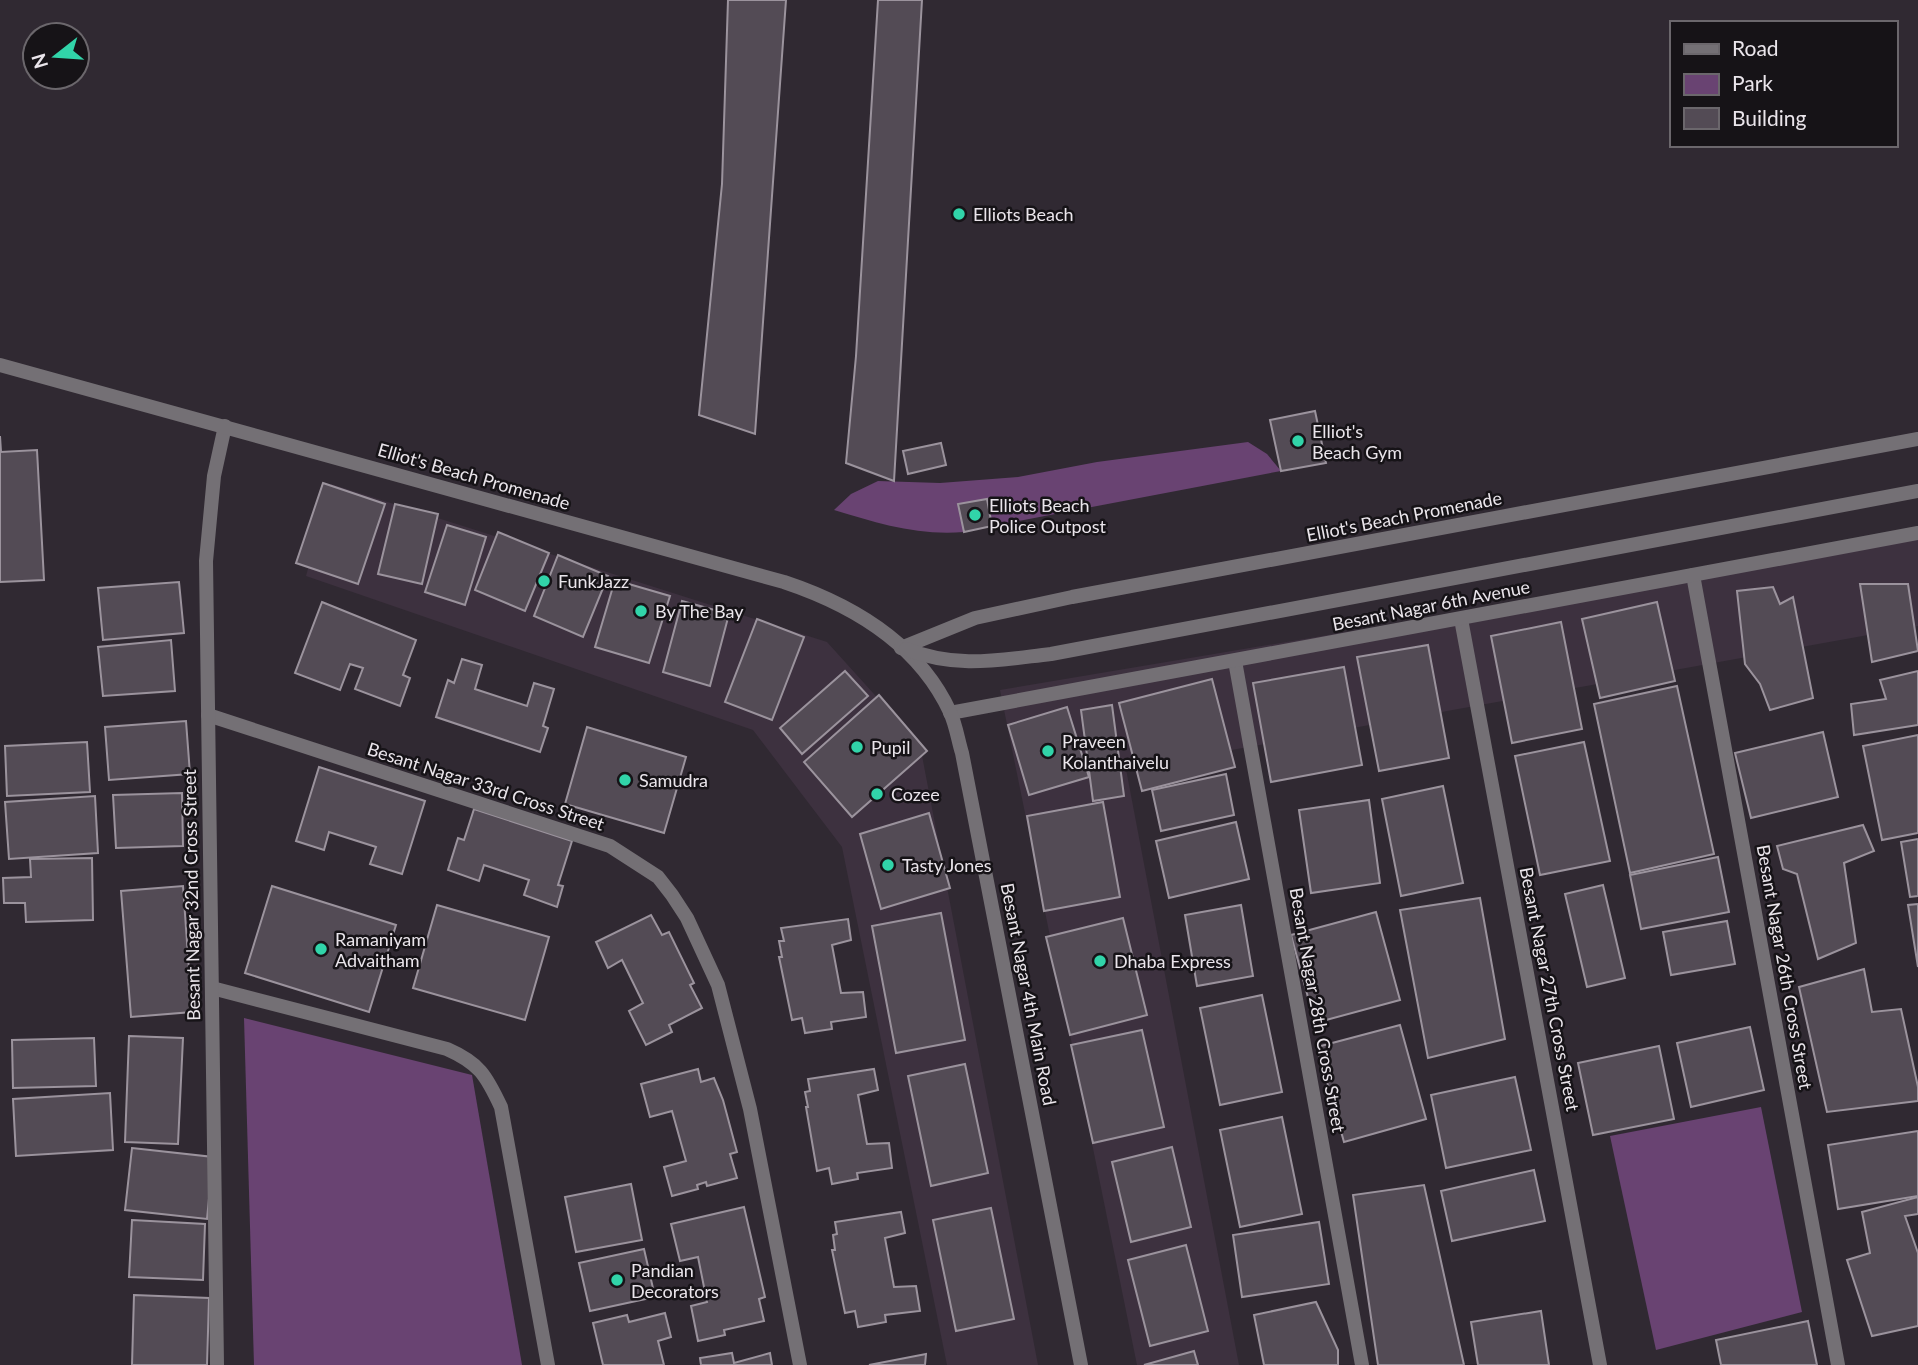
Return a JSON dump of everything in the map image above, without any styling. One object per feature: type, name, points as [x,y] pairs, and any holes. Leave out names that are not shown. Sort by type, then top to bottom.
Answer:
[{"type":"street","name":"Elliot's Beach Promenade","points":[[0,365],[784,582],[848,606],[878,626],[901,648],[931,659],[967,663],[1051,654],[1918,491]]},
{"type":"street","name":"Elliot's Beach Promenade","points":[[0,374],[22,371]]},
{"type":"street","name":"Besant Nagar 32nd Cross Street","points":[[217,1365],[206,561],[214,476],[225,426]]},
{"type":"street","name":"Elliot's Beach Promenade","points":[[901,648],[975,618],[1061,599],[1918,439]]},
{"type":"street","name":"Besant Nagar 6th Avenue","points":[[950,713],[1918,533]]},
{"type":"street","name":"Besant Nagar 26th Cross Street","points":[[1693,575],[1838,1365]]},
{"type":"street","name":"Besant Nagar 27th Cross Street","points":[[1461,620],[1600,1365]]},
{"type":"street","name":"Besant Nagar 4th Main Road","points":[[901,648],[929,678],[950,713],[969,782],[1081,1365]]},
{"type":"street","name":"Besant Nagar 28th Cross Street","points":[[1235,661],[1362,1365]]},
{"type":"street","name":"Besant Nagar 33rd Cross Street","points":[[208,715],[598,842],[658,877],[687,918],[718,985],[750,1109],[800,1365]]},
{"type":"street","points":[[212,988],[447,1049],[467,1058],[486,1074],[503,1119],[548,1365]]},
{"type":"shaded area","points":[[331,484],[827,642],[920,745],[1038,1365],[947,1365],[842,847],[753,730],[306,576]]},
{"type":"shaded area","points":[[1918,536],[1918,626],[1126,769],[1239,1365],[1137,1365],[1000,690]]},
{"type":"green space","points":[[1248,442],[1267,454],[1281,471],[992,526],[987,499],[959,504],[964,532],[914,530],[834,510],[851,494],[878,481],[940,483],[1018,477],[1097,462]]},
{"type":"green space","points":[[244,1018],[472,1075],[522,1365],[254,1365]]},
{"type":"green space","points":[[1761,1107],[1802,1312],[1656,1350],[1610,1136]]},
{"type":"building","points":[[728,0],[786,0],[755,434],[699,415],[722,184]]},
{"type":"building","points":[[878,0],[922,0],[894,481],[846,463],[856,356]]},
{"type":"building","name":"Elliot's Beach Gym","points":[[1315,411],[1326,463],[1281,471],[1270,420]]},
{"type":"building","points":[[0,436],[1,452],[37,450],[44,580],[0,582]]},
{"type":"building","points":[[941,443],[946,465],[908,474],[903,451]]},
{"type":"building","points":[[323,483],[385,504],[358,584],[296,563]]},
{"type":"building","name":"Elliots Beach Police Outpost","points":[[987,499],[992,526],[964,532],[958,504]]},
{"type":"building","points":[[395,504],[438,514],[422,584],[378,574]]},
{"type":"building","points":[[447,525],[486,537],[465,605],[425,592]]},
{"type":"building","points":[[498,532],[549,553],[525,611],[475,590]]},
{"type":"building","points":[[558,555],[608,576],[583,637],[534,616]]},
{"type":"building","points":[[615,580],[670,596],[649,663],[595,647]]},
{"type":"building","points":[[179,582],[184,633],[103,640],[98,588]]},
{"type":"building","points":[[1860,584],[1908,584],[1918,651],[1872,662]]},
{"type":"building","points":[[1773,587],[1780,604],[1793,597],[1813,698],[1770,710],[1760,684],[1745,664],[1737,591]]},
{"type":"building","points":[[682,601],[729,614],[710,686],[663,672]]},
{"type":"building","points":[[322,602],[416,640],[403,675],[410,678],[400,706],[355,689],[363,668],[350,664],[340,690],[295,673]]},
{"type":"building","points":[[1657,602],[1675,681],[1600,698],[1582,619]]},
{"type":"building","points":[[757,619],[804,637],[772,720],[725,702]]},
{"type":"building","points":[[1561,622],[1582,729],[1512,743],[1491,636]]},
{"type":"building","points":[[171,640],[175,691],[103,696],[98,647]]},
{"type":"building","points":[[1428,645],[1449,758],[1379,771],[1357,657]]},
{"type":"building","points":[[462,659],[482,665],[475,689],[527,706],[534,683],[554,689],[543,726],[548,728],[540,752],[436,717],[448,680],[454,683]]},
{"type":"building","points":[[1344,667],[1362,765],[1271,782],[1253,683]]},
{"type":"building","points":[[845,671],[868,696],[802,754],[780,728]]},
{"type":"building","points":[[1918,671],[1918,725],[1854,735],[1851,704],[1886,699],[1880,680]]},
{"type":"building","points":[[1212,679],[1235,767],[1142,791],[1119,703]]},
{"type":"building","points":[[1677,686],[1714,854],[1630,873],[1594,704]]},
{"type":"building","points":[[879,695],[927,751],[852,817],[804,762]]},
{"type":"building","points":[[1112,705],[1124,796],[1093,801],[1081,710]]},
{"type":"building","name":"Praveen Kolanthaivelu","points":[[1067,707],[1089,777],[1029,795],[1008,725]]},
{"type":"building","points":[[186,721],[190,774],[109,780],[105,727]]},
{"type":"building","name":"Samudra","points":[[587,727],[686,757],[664,833],[565,804]]},
{"type":"building","points":[[1823,732],[1838,797],[1751,818],[1735,753]]},
{"type":"building","points":[[1918,735],[1918,833],[1882,840],[1863,746]]},
{"type":"building","points":[[87,742],[90,792],[7,796],[5,746]]},
{"type":"building","points":[[1584,742],[1610,861],[1540,875],[1515,756]]},
{"type":"building","points":[[319,767],[425,801],[402,874],[370,864],[376,847],[329,832],[324,850],[296,841]]},
{"type":"building","points":[[1226,774],[1234,815],[1161,831],[1152,790]]},
{"type":"building","points":[[1443,786],[1463,883],[1401,896],[1382,799]]},
{"type":"building","points":[[182,793],[183,846],[116,848],[113,795]]},
{"type":"building","points":[[95,796],[98,853],[9,859],[5,802]]},
{"type":"building","points":[[1369,800],[1380,883],[1311,893],[1299,810]]},
{"type":"building","points":[[1103,802],[1120,897],[1044,911],[1027,816]]},
{"type":"building","points":[[474,809],[572,841],[558,885],[563,886],[557,907],[524,895],[529,880],[484,865],[479,881],[448,870],[458,838],[464,840]]},
{"type":"building","points":[[929,813],[950,888],[881,909],[860,834]]},
{"type":"building","points":[[1236,822],[1249,879],[1169,898],[1156,841]]},
{"type":"building","points":[[1863,825],[1874,851],[1844,863],[1856,943],[1818,959],[1797,874],[1783,869],[1777,846]]},
{"type":"building","points":[[1918,839],[1918,896],[1910,897],[1901,842]]},
{"type":"building","points":[[1718,857],[1729,912],[1641,929],[1630,875]]},
{"type":"building","points":[[92,858],[93,920],[26,922],[25,903],[4,903],[3,878],[31,877],[30,859]]},
{"type":"building","points":[[1603,885],[1625,978],[1587,987],[1565,894]]},
{"type":"building","points":[[183,886],[192,1012],[131,1017],[121,891]]},
{"type":"building","name":"Ramaniyam Advaitham","points":[[272,886],[396,925],[369,1012],[245,973]]},
{"type":"building","points":[[1480,898],[1505,1039],[1428,1058],[1400,910]]},
{"type":"building","points":[[1918,904],[1918,967],[1908,905]]},
{"type":"building","points":[[437,905],[549,937],[525,1020],[413,988]]},
{"type":"building","points":[[1241,905],[1253,976],[1197,986],[1185,915]]},
{"type":"building","points":[[1376,912],[1400,1000],[1315,1023],[1291,935]]},
{"type":"building","points":[[941,913],[965,1040],[896,1053],[872,926]]},
{"type":"building","points":[[651,915],[662,935],[669,932],[694,983],[690,985],[702,1008],[669,1025],[672,1032],[646,1045],[629,1011],[643,1003],[622,960],[608,968],[596,942]]},
{"type":"building","points":[[1123,918],[1147,1015],[1070,1035],[1046,937]]},
{"type":"building","points":[[848,919],[851,940],[832,945],[841,993],[863,992],[866,1017],[831,1022],[832,1029],[805,1033],[802,1018],[792,1020],[779,957],[782,957],[779,941],[784,941],[781,928]]},
{"type":"building","points":[[1727,921],[1735,964],[1671,975],[1663,932]]},
{"type":"building","points":[[1864,969],[1872,1012],[1901,1009],[1918,1087],[1918,1101],[1827,1112],[1799,987]]},
{"type":"building","points":[[1262,995],[1282,1092],[1220,1105],[1200,1008]]},
{"type":"building","points":[[1400,1025],[1426,1119],[1344,1142],[1317,1047]]},
{"type":"building","points":[[1750,1027],[1764,1090],[1691,1107],[1677,1043]]},
{"type":"building","points":[[1142,1030],[1164,1127],[1093,1143],[1071,1045]]},
{"type":"building","points":[[129,1036],[183,1038],[178,1144],[125,1142]]},
{"type":"building","points":[[94,1038],[96,1086],[13,1088],[12,1040]]},
{"type":"building","points":[[1659,1046],[1674,1119],[1593,1135],[1578,1063]]},
{"type":"building","points":[[965,1064],[988,1173],[931,1186],[908,1076]]},
{"type":"building","points":[[698,1069],[701,1082],[714,1078],[723,1100],[737,1152],[730,1154],[737,1178],[707,1186],[706,1182],[697,1185],[698,1189],[672,1196],[664,1167],[686,1161],[672,1111],[650,1117],[641,1084]]},
{"type":"building","points":[[874,1069],[878,1090],[858,1095],[867,1144],[889,1143],[892,1168],[857,1173],[858,1179],[832,1184],[829,1168],[817,1171],[806,1107],[805,1092],[810,1091],[808,1079]]},
{"type":"building","points":[[1515,1077],[1531,1150],[1446,1168],[1431,1095]]},
{"type":"building","points":[[110,1093],[113,1150],[16,1156],[13,1099]]},
{"type":"building","points":[[1282,1117],[1302,1214],[1240,1227],[1220,1130]]},
{"type":"building","points":[[1918,1131],[1918,1196],[1838,1209],[1828,1145]]},
{"type":"building","points":[[1172,1147],[1191,1227],[1131,1242],[1112,1162]]},
{"type":"building","points":[[132,1148],[213,1157],[207,1219],[125,1210]]},
{"type":"building","points":[[1534,1170],[1545,1221],[1452,1241],[1441,1191]]},
{"type":"building","points":[[631,1184],[642,1240],[576,1252],[565,1197]]},
{"type":"building","points":[[1424,1185],[1464,1365],[1378,1365],[1353,1195]]},
{"type":"building","points":[[1918,1197],[1918,1214],[1905,1216],[1918,1253],[1918,1326],[1872,1336],[1847,1260],[1870,1253],[1862,1212]]},
{"type":"building","points":[[744,1207],[765,1297],[759,1299],[764,1321],[724,1330],[725,1335],[698,1341],[691,1306],[707,1302],[698,1257],[680,1261],[671,1224]]},
{"type":"building","points":[[991,1208],[1014,1319],[956,1331],[933,1220]]},
{"type":"building","points":[[901,1212],[905,1233],[885,1238],[894,1287],[916,1286],[920,1311],[885,1315],[886,1322],[858,1327],[855,1311],[845,1313],[832,1250],[835,1250],[833,1235],[837,1234],[835,1222]]},
{"type":"building","points":[[132,1220],[205,1224],[203,1280],[129,1277]]},
{"type":"building","points":[[1319,1222],[1329,1284],[1242,1297],[1233,1235]]},
{"type":"building","points":[[1186,1245],[1208,1331],[1150,1346],[1128,1260]]},
{"type":"building","name":"Pandian Decorators","points":[[644,1249],[655,1297],[590,1311],[579,1263]]},
{"type":"building","points":[[134,1295],[209,1298],[207,1365],[132,1365]]},
{"type":"building","points":[[1316,1302],[1338,1350],[1338,1365],[1264,1365],[1254,1315]]},
{"type":"building","points":[[1541,1311],[1549,1365],[1478,1365],[1471,1322]]},
{"type":"building","points":[[665,1313],[671,1337],[658,1341],[664,1365],[603,1365],[593,1323],[627,1315],[629,1322]]},
{"type":"building","points":[[1808,1321],[1817,1365],[1721,1365],[1716,1340]]},
{"type":"building","points":[[1194,1351],[1198,1365],[1144,1365]]},
{"type":"building","points":[[732,1353],[734,1363],[770,1353],[772,1365],[701,1365],[700,1358]]},
{"type":"building","points":[[926,1354],[925,1365],[869,1365]]},
{"type":"place","name":"Elliots Beach","points":[[959,214]]},
{"type":"place","name":"Elliot's Beach Gym","points":[[1298,441]]},
{"type":"place","name":"Elliots Beach Police Outpost","points":[[975,515]]},
{"type":"place","name":"FunkJazz","points":[[544,581]]},
{"type":"place","name":"By The Bay","points":[[641,611]]},
{"type":"place","name":"Pupil","points":[[857,747]]},
{"type":"place","name":"Praveen Kolanthaivelu","points":[[1048,751]]},
{"type":"place","name":"Samudra","points":[[625,780]]},
{"type":"place","name":"Cozee","points":[[877,794]]},
{"type":"place","name":"Tasty Jones","points":[[888,865]]},
{"type":"place","name":"Ramaniyam Advaitham","points":[[321,949]]},
{"type":"place","name":"Dhaba Express","points":[[1100,961]]},
{"type":"place","name":"Pandian Decorators","points":[[617,1280]]}]
